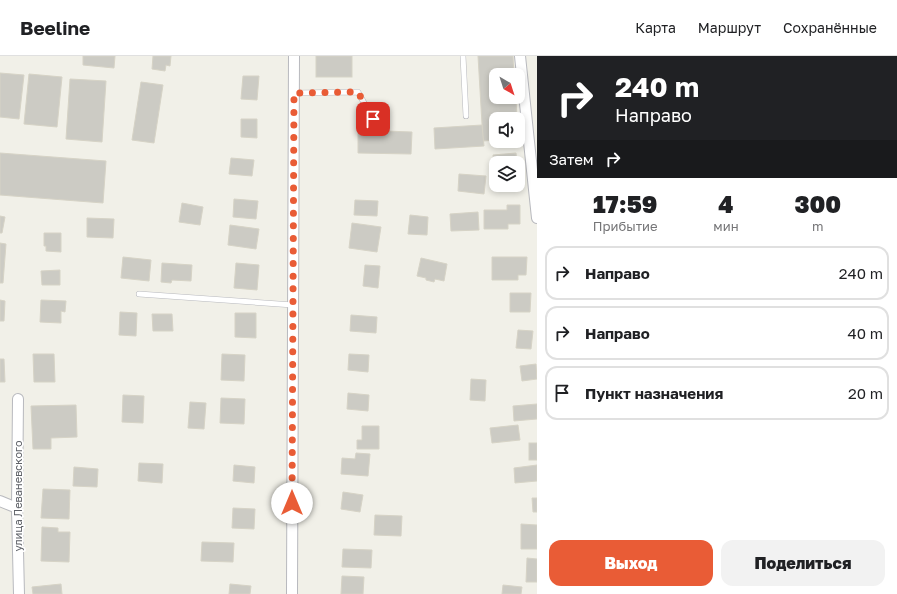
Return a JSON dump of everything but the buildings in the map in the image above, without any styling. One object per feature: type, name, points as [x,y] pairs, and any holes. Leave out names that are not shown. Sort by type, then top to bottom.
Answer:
[{"type":"street","points":[[292,594],[294,56]]},
{"type":"street","points":[[520,56],[537,218]]},
{"type":"street","name":"улица Леваневского","points":[[18,399],[17,508],[19,594]]},
{"type":"street","points":[[0,501],[17,508]]},
{"type":"lane","points":[[463,56],[466,116]]},
{"type":"lane","points":[[294,93],[358,92],[373,119]]},
{"type":"lane","points":[[139,294],[293,306]]},
{"type":"route","points":[[292,503],[294,93],[358,92],[373,119]]}]
